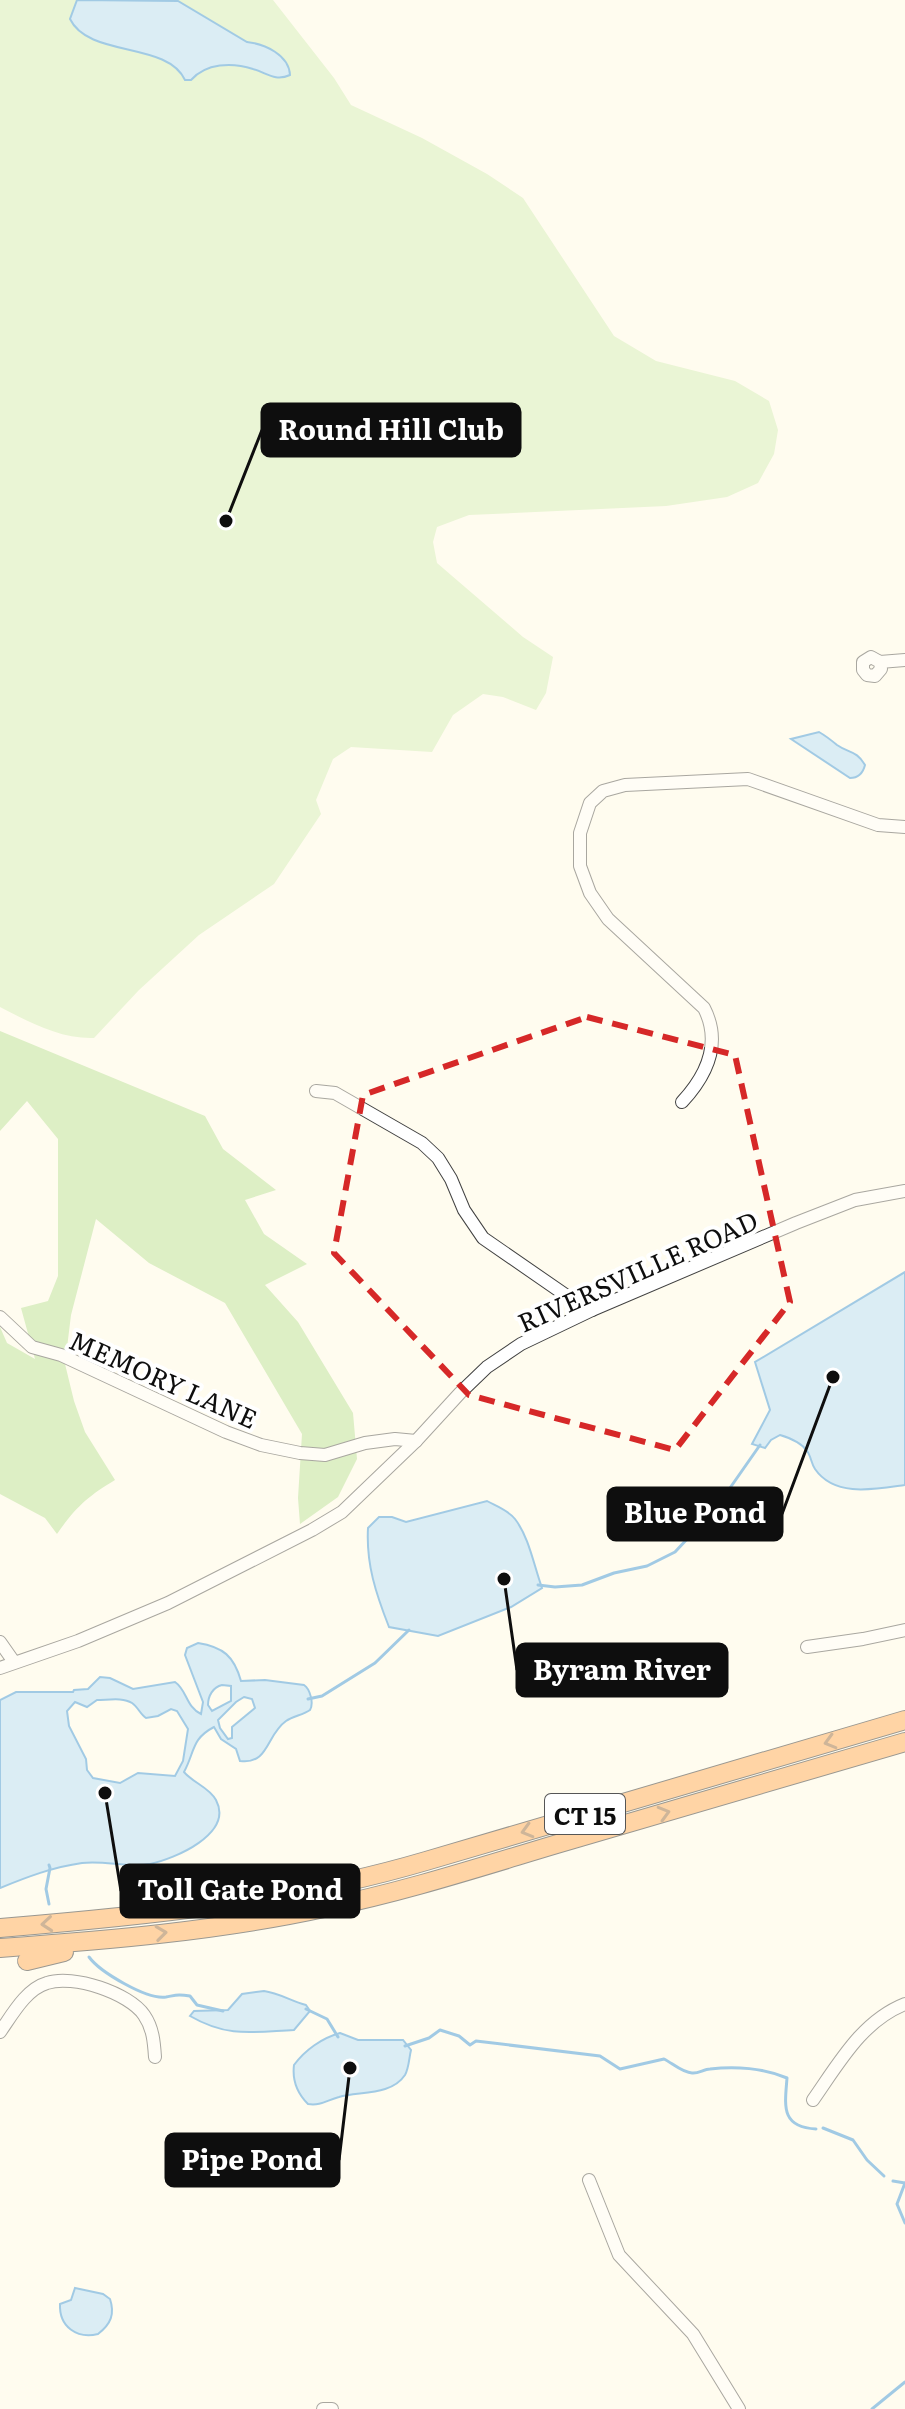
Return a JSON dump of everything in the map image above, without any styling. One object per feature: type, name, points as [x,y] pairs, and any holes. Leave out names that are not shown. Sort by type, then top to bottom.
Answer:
[{"type":"highway","name":"CT 15","points":[[0,1928],[190,1910],[337,1885],[905,1720]]},
{"type":"highway","name":"CT 15","points":[[0,1948],[124,1937],[272,1918],[361,1900],[905,1742]]},
{"type":"highway","points":[[27,1961],[124,1937]]},
{"type":"street","points":[[880,662],[905,660]]},
{"type":"street","points":[[682,1102],[705,1073],[712,1052],[708,1017],[704,1008],[608,919],[590,893],[580,866],[580,833],[590,803],[603,791],[625,785],[748,779],[878,825],[905,827]]},
{"type":"street","points":[[316,1091],[335,1093],[422,1143],[438,1158],[464,1210],[483,1238],[592,1310]]},
{"type":"street","name":"RIVERSVILLE ROAD","points":[[0,1668],[78,1641],[168,1603],[342,1512],[487,1367],[521,1344],[592,1310],[855,1200],[905,1191]]},
{"type":"street","name":"MEMORY LANE","points":[[0,1317],[32,1347],[61,1355],[226,1432],[261,1445],[325,1455],[365,1443],[395,1439],[416,1441]]},
{"type":"street","points":[[807,1647],[905,1630]]},
{"type":"street","points":[[0,1642],[14,1662]]},
{"type":"street","points":[[0,2032],[27,1996],[47,1983],[72,1981],[100,1987],[133,2002],[145,2016],[153,2033],[155,2057]]},
{"type":"street","points":[[813,2100],[872,2022],[905,2004]]},
{"type":"street","points":[[589,2180],[619,2255],[693,2334],[739,2409]]},
{"type":"street","points":[[323,2409],[332,2409]]},
{"type":"highlighted area","points":[[587,1017],[735,1055],[790,1302],[675,1450],[469,1395],[334,1253],[363,1095]]},
{"type":"green space","points":[[0,0],[273,0],[334,78],[351,105],[422,138],[523,198],[614,336],[656,361],[735,381],[769,401],[778,430],[774,454],[758,483],[727,497],[666,506],[469,515],[437,527],[433,542],[437,563],[523,637],[553,657],[546,693],[536,710],[503,697],[483,694],[453,715],[432,752],[351,747],[333,759],[316,800],[321,814],[274,884],[199,935],[139,990],[94,1038],[57,1033],[0,1007]]},
{"type":"green space","points":[[0,1031],[205,1116],[223,1149],[276,1190],[245,1200],[264,1234],[307,1264],[265,1285],[298,1322],[353,1413],[357,1459],[338,1497],[300,1524],[298,1498],[302,1434],[225,1303],[149,1263],[96,1219],[71,1315],[65,1364],[85,1432],[115,1480],[83,1503],[57,1534],[45,1518],[0,1494],[0,1327],[7,1343],[35,1359],[21,1308],[48,1301],[58,1276],[58,1139],[27,1101],[0,1131]]},
{"type":"water","points":[[77,0],[178,1],[247,42],[275,52],[289,68],[290,75],[275,77],[228,65],[212,67],[191,80],[185,80],[176,68],[162,60],[93,40],[80,31],[70,19]]},
{"type":"water","points":[[819,732],[859,757],[865,765],[860,774],[850,778],[791,739]]},
{"type":"water","points":[[905,1272],[905,1485],[845,1488],[823,1478],[805,1448],[791,1439],[780,1435],[765,1448],[752,1444],[770,1410],[755,1362]]},
{"type":"water","points":[[487,1501],[509,1513],[520,1526],[542,1588],[511,1607],[438,1636],[389,1627],[373,1579],[368,1528],[379,1517],[406,1522]]},
{"type":"water","points":[[198,1643],[221,1650],[235,1665],[241,1681],[265,1680],[304,1685],[311,1696],[310,1710],[286,1721],[262,1754],[249,1761],[240,1761],[236,1749],[221,1739],[214,1727],[201,1736],[184,1772],[213,1796],[219,1812],[217,1824],[209,1834],[186,1851],[150,1864],[90,1862],[71,1865],[0,1888],[0,1700],[16,1692],[88,1689],[100,1677],[110,1678],[133,1689],[175,1682],[192,1707],[201,1714],[203,1702],[185,1655],[187,1648]],"holes":[[[222,1685],[231,1686],[231,1701],[212,1711],[208,1705],[210,1695]],[[244,1697],[252,1699],[255,1708],[232,1727],[232,1738],[228,1739],[218,1720]],[[120,1699],[132,1703],[146,1718],[171,1709],[177,1711],[188,1729],[183,1761],[175,1776],[138,1773],[120,1783],[93,1778],[69,1726],[67,1711],[75,1702],[87,1707],[97,1700]]]},
{"type":"water","points":[[264,1991],[306,2005],[310,2011],[294,2030],[266,2032],[229,2031],[190,2016],[194,2011],[228,2010],[242,1994]]},
{"type":"water","points":[[340,2033],[358,2040],[403,2040],[411,2050],[405,2075],[399,2082],[383,2090],[308,2104],[296,2086],[294,2065],[314,2045]]},
{"type":"water","points":[[75,2288],[103,2294],[110,2299],[111,2318],[98,2334],[76,2333],[63,2319],[60,2304],[71,2300]]},
{"type":"waterway","points":[[538,1585],[582,1585],[614,1573],[647,1566],[675,1552],[716,1508],[760,1445]]},
{"type":"waterway","points":[[308,1699],[322,1696],[375,1663],[409,1630]]},
{"type":"waterway","points":[[49,1865],[46,1889],[49,1904]]},
{"type":"waterway","points":[[89,1957],[103,1970],[136,1990],[158,1997],[190,1996],[197,2005],[223,2011]]},
{"type":"waterway","points":[[306,2009],[327,2019],[338,2037]]},
{"type":"waterway","points":[[405,2046],[429,2038],[440,2030],[459,2036],[470,2045],[476,2041],[600,2056],[620,2069],[664,2059],[689,2073],[720,2068],[759,2070],[787,2078],[786,2105],[790,2119],[796,2124],[816,2129]]},
{"type":"waterway","points":[[823,2128],[853,2140],[867,2160],[884,2176]]},
{"type":"waterway","points":[[893,2181],[905,2183]]},
{"type":"waterway","points":[[905,2183],[897,2204],[905,2223]]},
{"type":"waterway","points":[[872,2409],[905,2382]]},
{"type":"place","name":"Round Hill Club","points":[[226,521]]},
{"type":"place","name":"Blue Pond","points":[[833,1377]]},
{"type":"place","name":"Byram River","points":[[504,1579]]},
{"type":"place","name":"Toll Gate Pond","points":[[105,1793]]},
{"type":"place","name":"Pipe Pond","points":[[350,2068]]}]
